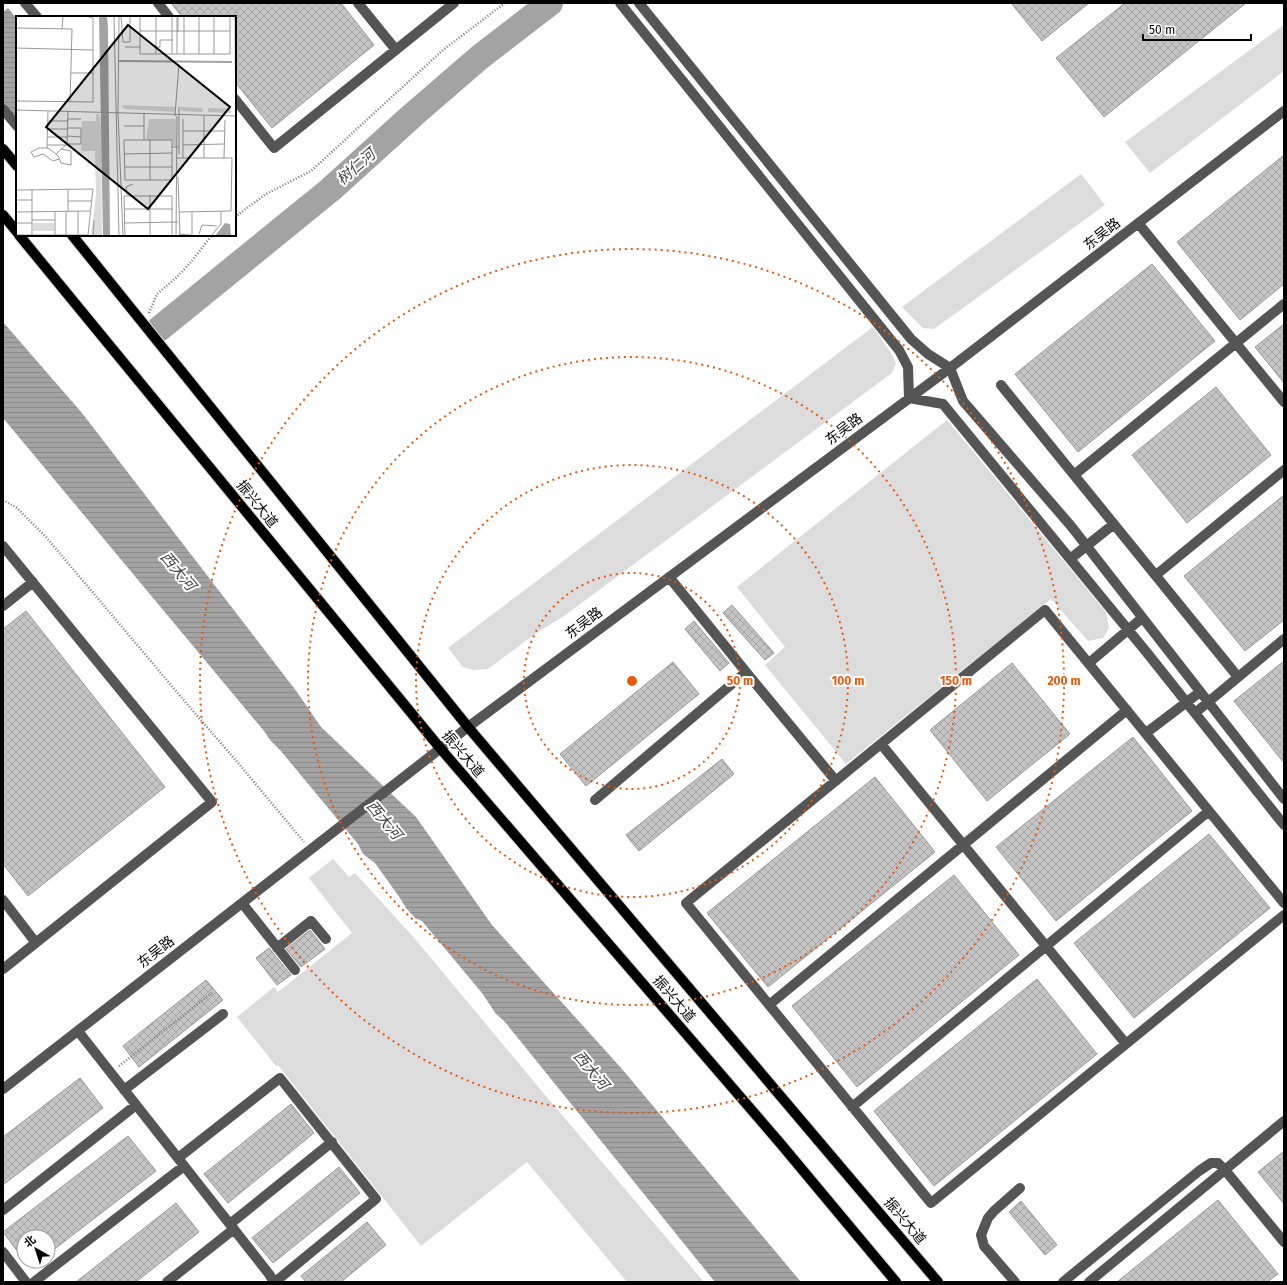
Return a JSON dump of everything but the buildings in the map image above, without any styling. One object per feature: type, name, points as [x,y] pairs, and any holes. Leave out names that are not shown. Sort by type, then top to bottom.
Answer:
[{"type":"main road","points":[[3,149],[16,165]]},
{"type":"main road","points":[[3,215],[16,231]]},
{"type":"main road","name":"振兴大道","points":[[20,236],[440,748],[780,1143],[896,1282]]},
{"type":"main road","name":"振兴大道","points":[[73,236],[468,727],[938,1282]]},
{"type":"street","points":[[25,3],[36,16]]},
{"type":"street","points":[[158,3],[168,16]]},
{"type":"street","points":[[358,3],[396,50]]},
{"type":"street","points":[[236,100],[274,148],[454,3]]},
{"type":"street","points":[[620,3],[899,350],[908,367],[909,398],[943,404],[1128,629],[1284,825]]},
{"type":"street","points":[[640,3],[911,339],[928,354],[950,368],[963,401],[1071,526],[1284,799]]},
{"type":"street","points":[[3,109],[16,125]]},
{"type":"street","name":"东吴路","points":[[3,1089],[416,766],[950,368],[1284,111]]},
{"type":"street","points":[[1138,223],[1284,402]]},
{"type":"street","points":[[1074,476],[1284,304]]},
{"type":"street","points":[[1001,384],[1238,677]]},
{"type":"street","points":[[1156,575],[1284,470]]},
{"type":"street","points":[[1070,559],[1114,524]]},
{"type":"street","points":[[3,546],[212,802],[3,969]]},
{"type":"street","points":[[669,577],[836,781]]},
{"type":"street","points":[[3,606],[33,582]]},
{"type":"street","points":[[1284,903],[1045,610],[686,903],[930,1203],[1284,915]]},
{"type":"street","points":[[1089,663],[1142,618]]},
{"type":"street","points":[[1195,712],[1284,639]]},
{"type":"street","points":[[595,800],[746,672]]},
{"type":"street","points":[[1146,733],[1200,692]]},
{"type":"street","points":[[769,1005],[1127,710]]},
{"type":"street","points":[[881,744],[1126,1044]]},
{"type":"street","points":[[852,1107],[1209,811]]},
{"type":"street","points":[[3,900],[36,943]]},
{"type":"street","points":[[242,903],[295,970]]},
{"type":"street","points":[[277,948],[311,921],[326,939]]},
{"type":"street","points":[[124,1090],[223,1014]]},
{"type":"street","points":[[34,1282],[181,1162],[280,1078],[376,1198],[274,1282],[269,1274],[181,1162],[124,1090],[78,1031]]},
{"type":"street","points":[[3,1210],[136,1105]]},
{"type":"street","points":[[1089,1282],[1284,1121]]},
{"type":"street","points":[[167,1282],[332,1142]]},
{"type":"street","points":[[1063,1282],[1199,1171],[1211,1163],[1218,1163],[1225,1170],[1284,1242]]},
{"type":"street","points":[[1015,1282],[984,1246],[981,1235],[988,1218],[1020,1188]]},
{"type":"street","points":[[3,1252],[26,1282]]},
{"type":"path","points":[[236,216],[266,194],[311,170],[443,50],[505,3]]},
{"type":"path","points":[[144,324],[157,294],[177,277],[211,236]]},
{"type":"path","points":[[3,500],[17,508],[46,537],[310,850]]},
{"type":"path","points":[[111,1073],[213,992]]},
{"type":"shaded area","points":[[1284,25],[1284,71],[1150,173],[1125,142]]},
{"type":"shaded area","points":[[1081,174],[1105,205],[934,329],[923,328],[902,307]]},
{"type":"shaded area","points":[[873,327],[896,363],[892,373],[564,616],[535,634],[488,669],[473,670],[463,667],[448,648]]},
{"type":"shaded area","points":[[947,420],[1106,612],[1109,628],[1103,638],[1088,641],[1051,599],[846,764],[765,665],[785,647],[737,587]]},
{"type":"shaded area","points":[[333,859],[349,877],[355,873],[415,939],[704,1282],[627,1282],[527,1162],[421,1246],[278,1065],[276,1066],[237,1017],[274,987],[278,992],[352,933],[309,878]]},
{"type":"water","points":[[8,8],[16,18],[16,118],[3,102],[3,12]]},
{"type":"water","name":"西大河","points":[[3,322],[82,413],[297,692],[321,727],[416,817],[492,925],[622,1069],[801,1282],[715,1282],[505,1022],[496,1014],[482,993],[422,921],[415,918],[406,908],[375,863],[363,854],[358,844],[3,418]]},
{"type":"waterway","name":"树仁河","points":[[159,329],[330,190],[480,57],[550,3]]}]
